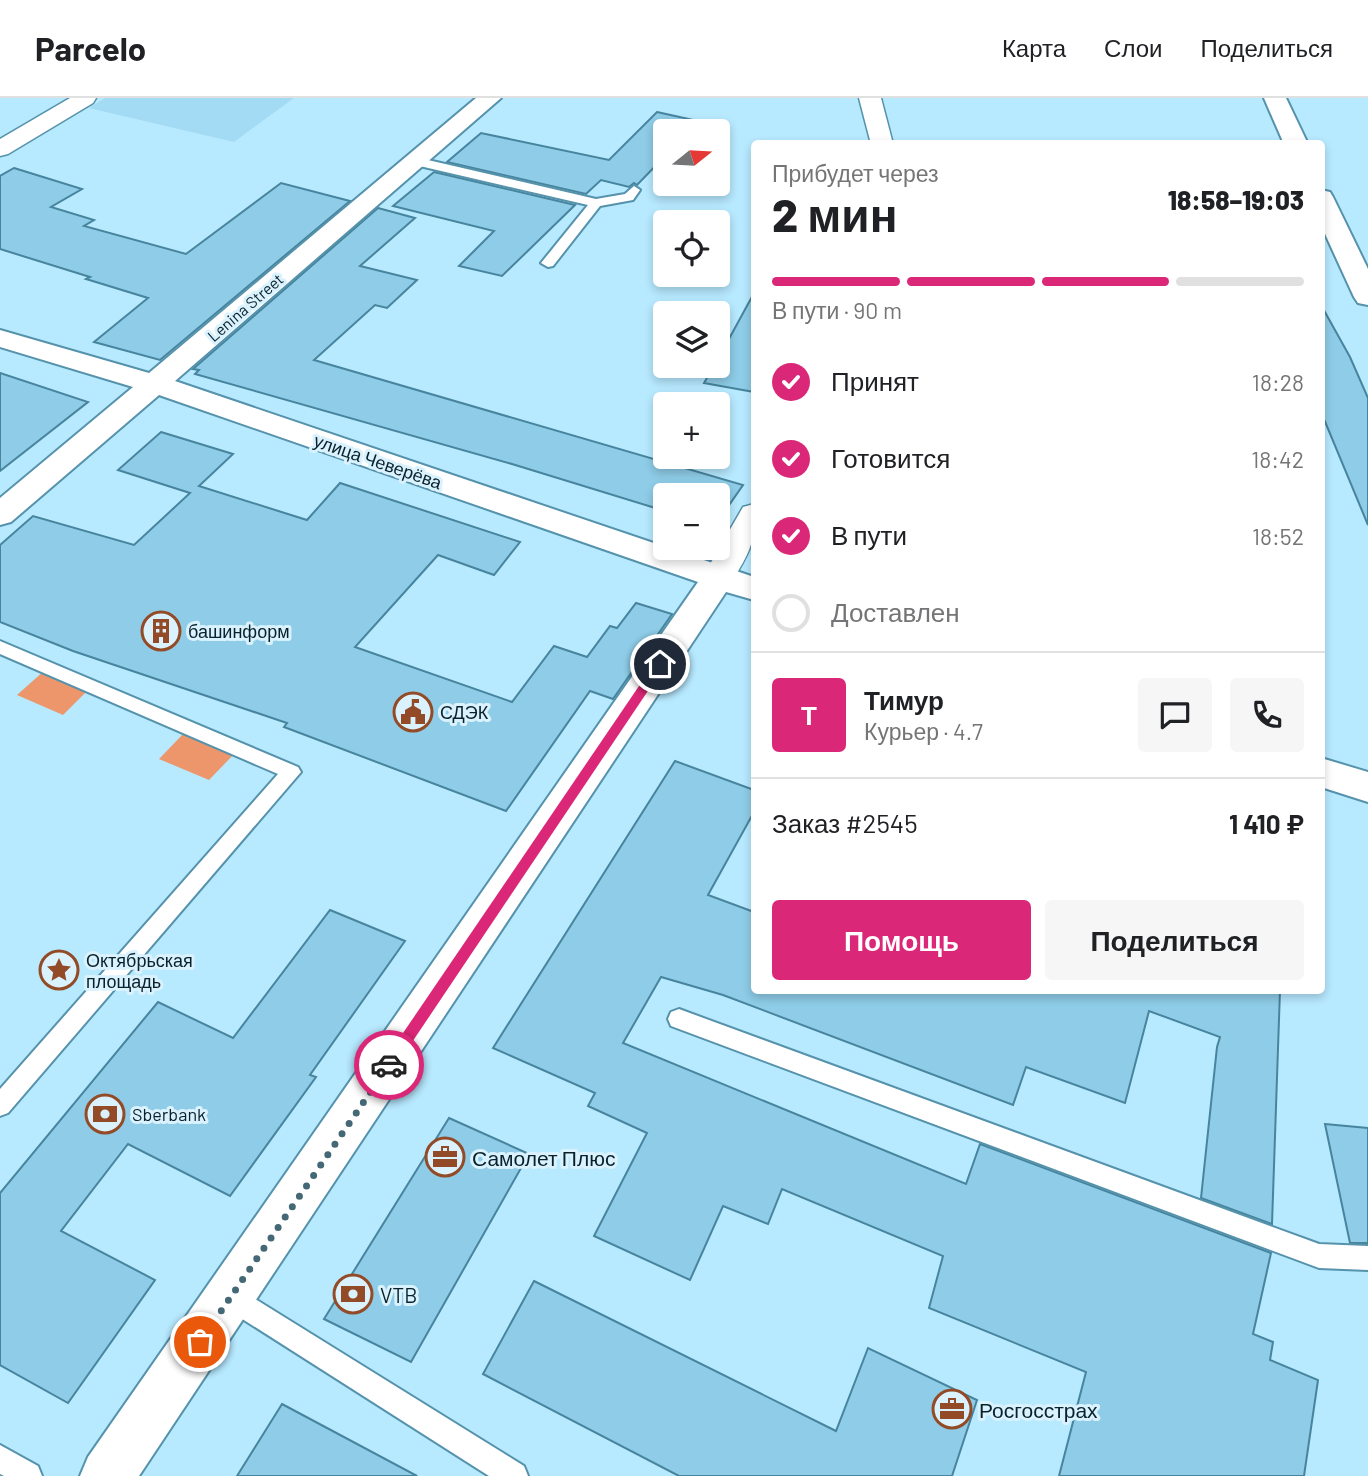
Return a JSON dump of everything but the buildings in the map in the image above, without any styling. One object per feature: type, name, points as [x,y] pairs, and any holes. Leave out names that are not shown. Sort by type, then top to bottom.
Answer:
[{"type":"main road","name":"Lenina Street","points":[[0,514],[490,98]]},
{"type":"main road","points":[[1275,98],[1295,140]]},
{"type":"main road","points":[[1325,206],[1368,297]]},
{"type":"main road","name":"улица Чеверёва","points":[[0,338],[155,384],[736,584]]},
{"type":"main road","points":[[107,1476],[736,584]]},
{"type":"main road","points":[[1325,773],[1368,787]]},
{"type":"street","points":[[0,149],[85,98]]},
{"type":"street","points":[[870,98],[881,140]]},
{"type":"street","points":[[736,584],[751,526]]},
{"type":"lane","points":[[415,161],[596,203],[629,197],[634,190]]},
{"type":"lane","points":[[548,263],[596,203]]},
{"type":"lane","points":[[0,647],[291,772],[0,1106]]},
{"type":"lane","points":[[679,1019],[1319,1256],[1368,1258]]},
{"type":"lane","points":[[231,1297],[514,1476]]},
{"type":"lane","points":[[0,1458],[28,1476]]},
{"type":"shaded area","points":[[105,98],[294,98],[234,142],[89,108]]},
{"type":"shaded area","points":[[44,671],[89,689],[63,715],[17,695]]},
{"type":"shaded area","points":[[185,732],[235,753],[209,780],[159,759]]},
{"type":"way so far","points":[[200,1342],[389,1065]]},
{"type":"place","name":"башинформ","points":[[161,631]]},
{"type":"place","name":"СДЭК","points":[[413,712]]},
{"type":"place","name":"Октябрьская площадь","points":[[59,970]]},
{"type":"place","name":"Sberbank","points":[[105,1114]]},
{"type":"place","name":"Самолет Плюс","points":[[445,1157]]},
{"type":"place","name":"VTB","points":[[353,1294]]},
{"type":"place","name":"Росгосстрах","points":[[952,1409]]},
{"type":"route","points":[[389,1065],[660,664]]}]
